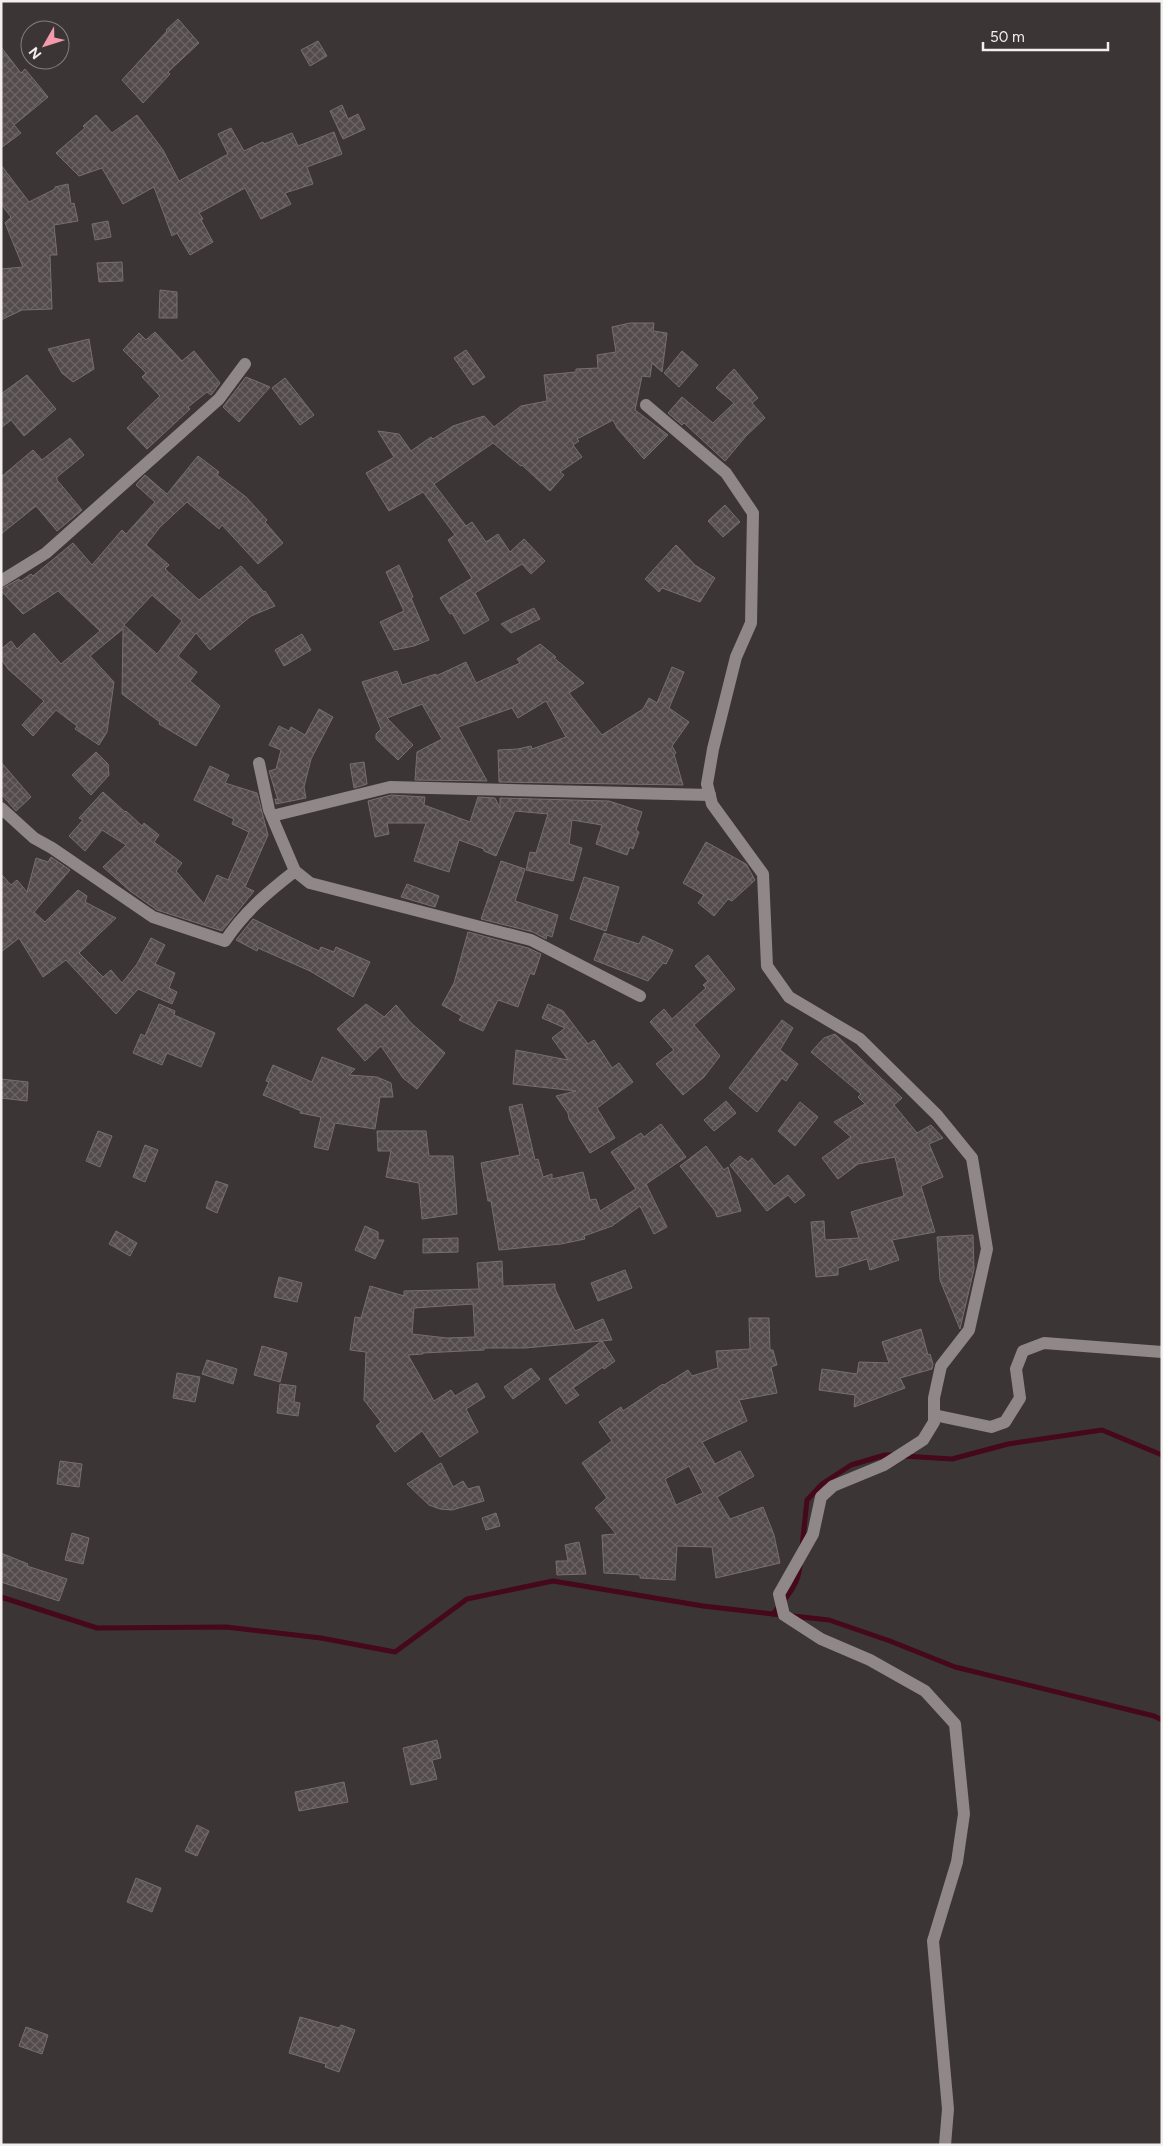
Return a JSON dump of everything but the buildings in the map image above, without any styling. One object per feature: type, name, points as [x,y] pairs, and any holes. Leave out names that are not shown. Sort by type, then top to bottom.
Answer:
[{"type":"street","points":[[1,581],[46,552],[219,399],[245,364]]},
{"type":"street","points":[[646,405],[726,473],[753,513],[751,622],[736,657],[713,749],[707,784],[712,804],[763,874],[766,966],[790,997],[860,1039],[937,1114],[972,1158],[988,1249],[969,1330],[941,1366],[934,1398],[934,1422],[923,1440],[884,1465],[833,1486],[821,1497],[813,1534],[780,1594],[784,1615],[821,1640],[870,1660],[925,1691],[955,1724],[964,1814],[957,1862],[933,1941],[948,2109],[945,2145]]},
{"type":"street","points":[[259,763],[272,816],[295,871],[310,883],[531,940],[640,996]]},
{"type":"street","points":[[272,816],[390,787],[710,795]]},
{"type":"street","points":[[1,808],[34,838],[52,848],[153,917],[224,941],[239,920],[263,895],[295,871]]},
{"type":"street","points":[[934,1415],[990,1427],[1005,1422],[1020,1398],[1016,1369],[1022,1351],[1044,1343],[1162,1352]]},
{"type":"waterway","points":[[903,1456],[952,1459],[1008,1444],[1102,1430],[1162,1455]]},
{"type":"waterway","points":[[802,1547],[807,1500],[822,1484],[851,1465],[885,1455],[894,1455]]},
{"type":"waterway","points":[[773,1614],[794,1586],[800,1566]]},
{"type":"waterway","points":[[1,1597],[97,1628],[226,1627],[321,1638],[395,1652],[467,1599],[553,1581],[703,1606],[782,1615]]},
{"type":"waterway","points":[[793,1616],[829,1620],[890,1641],[955,1667],[1154,1716],[1162,1720]]}]
